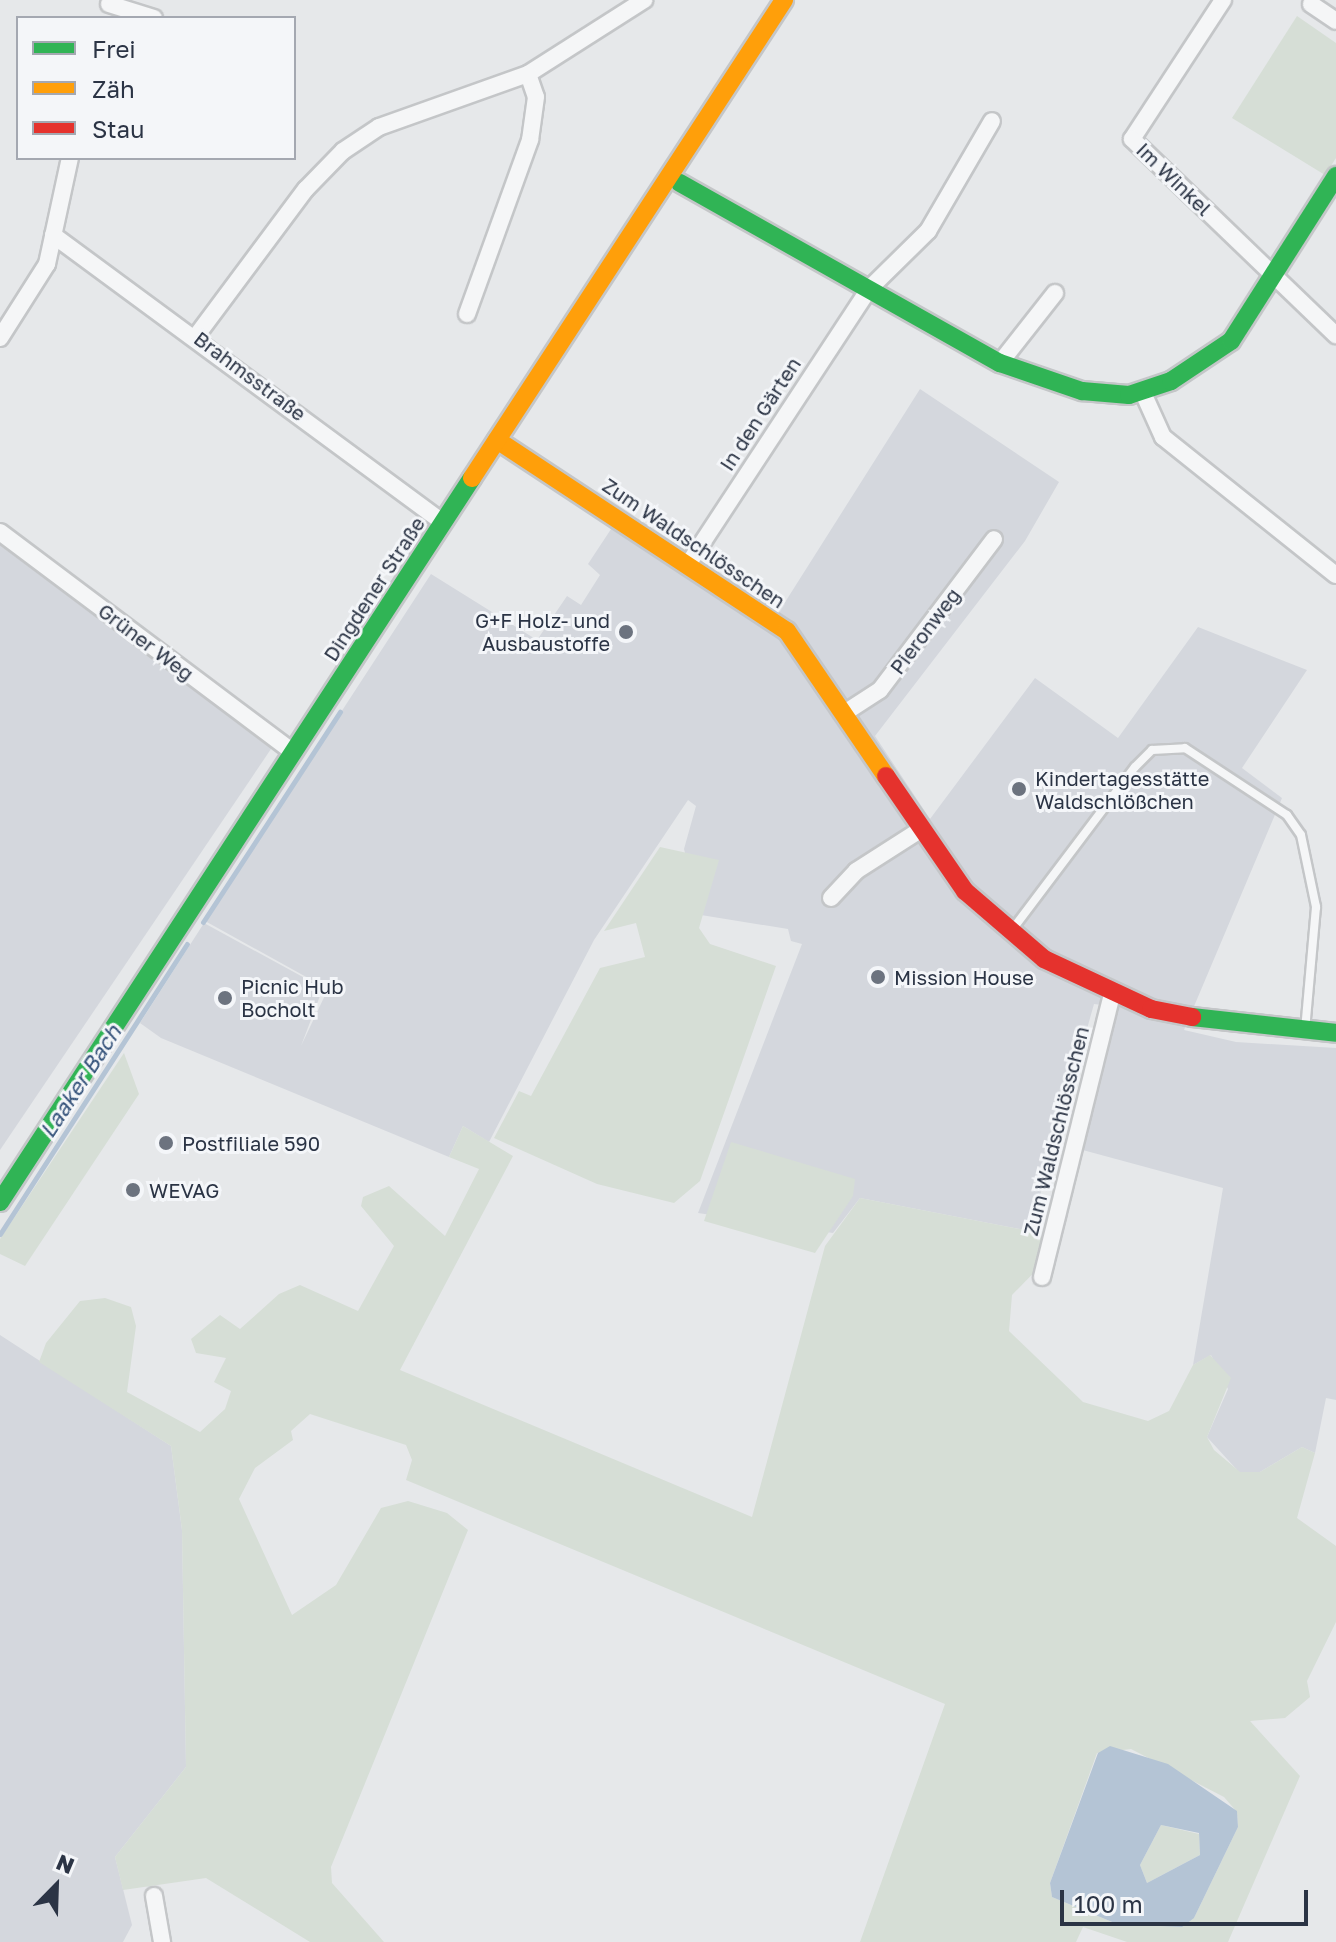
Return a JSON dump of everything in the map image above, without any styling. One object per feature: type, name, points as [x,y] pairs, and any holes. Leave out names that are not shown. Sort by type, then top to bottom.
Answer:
[{"type":"street","points":[[197,335],[306,189],[343,151],[379,127],[528,74],[644,0]]},
{"type":"street","name":"Dingdener Straße","points":[[0,1202],[784,0]]},
{"type":"street","name":"Im Winkel","points":[[1223,0],[1132,139],[1336,335]]},
{"type":"street","points":[[1311,4],[1336,21]]},
{"type":"street","points":[[109,7],[146,16]]},
{"type":"street","points":[[467,314],[530,140],[536,97],[528,74]]},
{"type":"street","name":"In den Gärten","points":[[689,563],[869,289],[928,231],[992,121]]},
{"type":"street","points":[[0,338],[34,293],[53,235],[70,160]]},
{"type":"street","points":[[680,183],[1000,363],[1082,391],[1144,395],[1231,341],[1336,176]]},
{"type":"street","name":"Brahmsstraße","points":[[53,235],[197,335],[443,523]]},
{"type":"street","points":[[1000,363],[1055,293]]},
{"type":"street","points":[[1144,395],[1171,445],[1336,575]]},
{"type":"street","name":"Zum Waldschlösschen","points":[[497,440],[689,563],[787,631],[846,712],[920,830],[965,891],[1010,934],[1112,995],[1207,1021],[1336,1033]]},
{"type":"street","name":"Grüner Weg","points":[[0,532],[293,752]]},
{"type":"street","name":"Pieronweg","points":[[846,712],[880,690],[994,539]]},
{"type":"street","points":[[831,898],[876,855],[920,830]]},
{"type":"street","name":"Zum Waldschlösschen","points":[[1042,1277],[1112,995]]},
{"type":"street","points":[[154,1896],[162,1942]]},
{"type":"lane","points":[[1010,934],[1135,767],[1152,750],[1185,748],[1287,815],[1301,835],[1316,907],[1305,1031]]},
{"type":"shaded area","points":[[1297,16],[1336,43],[1336,158],[1325,175],[1232,118]]},
{"type":"shaded area","points":[[920,389],[1059,482],[1025,541],[875,736],[930,819],[1035,678],[1118,738],[1198,627],[1307,670],[1242,768],[1282,798],[1184,1030],[1236,1042],[1336,1048],[1336,1400],[1326,1398],[1315,1453],[1302,1447],[1260,1472],[1239,1472],[1207,1437],[1228,1389],[1211,1355],[1193,1365],[1223,1188],[1079,1149],[1102,1005],[1094,1004],[1030,1231],[860,1198],[833,1233],[698,1213],[802,944],[791,941],[788,929],[701,915],[684,849],[696,806],[688,800],[594,940],[489,1142],[463,1126],[449,1157],[161,1038],[140,1023],[204,923],[323,988],[301,1046],[328,989],[205,921],[431,574],[537,640],[567,596],[581,605],[600,575],[588,564],[617,520],[759,614],[782,607]]},
{"type":"shaded area","points":[[0,543],[273,746],[0,1150]]},
{"type":"shaded area","points":[[660,847],[719,860],[699,928],[710,944],[776,966],[700,1181],[674,1203],[597,1184],[494,1138],[519,1091],[531,1096],[600,968],[645,957],[636,923],[604,931]]},
{"type":"shaded area","points":[[124,1053],[139,1094],[25,1266],[0,1254],[0,1239]]},
{"type":"shaded area","points":[[463,1126],[513,1156],[400,1370],[752,1517],[825,1246],[860,1198],[1030,1231],[1058,1248],[1012,1295],[1009,1331],[1083,1402],[1148,1421],[1169,1411],[1193,1365],[1210,1355],[1231,1378],[1207,1437],[1214,1450],[1240,1472],[1260,1472],[1302,1447],[1315,1453],[1297,1518],[1336,1546],[1336,1622],[1307,1681],[1310,1697],[1285,1718],[1250,1721],[1300,1776],[1228,1942],[1127,1942],[1083,1927],[1076,1942],[860,1942],[945,1704],[406,1480],[412,1460],[406,1445],[310,1414],[291,1431],[293,1440],[255,1468],[239,1499],[292,1615],[336,1585],[381,1508],[408,1501],[447,1513],[468,1530],[331,1867],[332,1883],[384,1942],[310,1942],[206,1878],[123,1890],[115,1857],[186,1767],[182,1530],[171,1446],[39,1362],[46,1343],[80,1301],[105,1298],[131,1307],[136,1326],[127,1392],[200,1432],[225,1409],[231,1391],[214,1382],[226,1358],[196,1353],[191,1339],[220,1315],[240,1329],[279,1294],[300,1285],[358,1311],[394,1246],[361,1206],[363,1197],[389,1186],[445,1236],[479,1169],[449,1157]],"holes":[[[1131,1749],[1224,1797],[1237,1812],[1238,1827],[1194,1918],[1117,1924],[1052,1897],[1050,1883],[1097,1753]]]},
{"type":"shaded area","points":[[731,1142],[855,1179],[853,1196],[815,1253],[704,1221]]},
{"type":"shaded area","points":[[0,1335],[171,1446],[182,1530],[186,1767],[115,1857],[132,1925],[123,1942],[0,1942]]},
{"type":"shaded area","points":[[1161,1825],[1199,1834],[1200,1855],[1147,1883],[1140,1865]]},
{"type":"water","points":[[1110,1746],[1168,1764],[1237,1811],[1238,1827],[1194,1918],[1182,1927],[1117,1924],[1052,1897],[1050,1883],[1098,1753]],"holes":[[[1161,1825],[1199,1833],[1200,1855],[1147,1883],[1140,1865]]]},
{"type":"waterway","name":"Laaker Bach","points":[[203,922],[340,712]]},
{"type":"waterway","name":"Laaker Bach","points":[[0,1234],[187,944]]},
{"type":"traffic: fast","points":[[680,183],[1000,363],[1082,391],[1129,395],[1171,381],[1231,341],[1336,176]]},
{"type":"traffic: fast","points":[[0,1202],[472,478]]},
{"type":"traffic: fast","points":[[1192,1017],[1336,1033]]},
{"type":"traffic: slow","points":[[472,478],[784,0]]},
{"type":"traffic: slow","points":[[497,440],[787,631],[886,776]]},
{"type":"traffic: jam","points":[[886,776],[965,891],[1044,959],[1151,1009],[1192,1017]]},
{"type":"place","name":"G+F Holz- und Ausbaustoffe","points":[[626,632]]},
{"type":"place","name":"Kindertagesstätte Waldschlößchen","points":[[1019,789]]},
{"type":"place","name":"Mission House","points":[[878,977]]},
{"type":"place","name":"Picnic Hub Bocholt","points":[[225,998]]},
{"type":"place","name":"Postfiliale 590","points":[[166,1143]]},
{"type":"place","name":"WEVAG","points":[[133,1190]]}]
